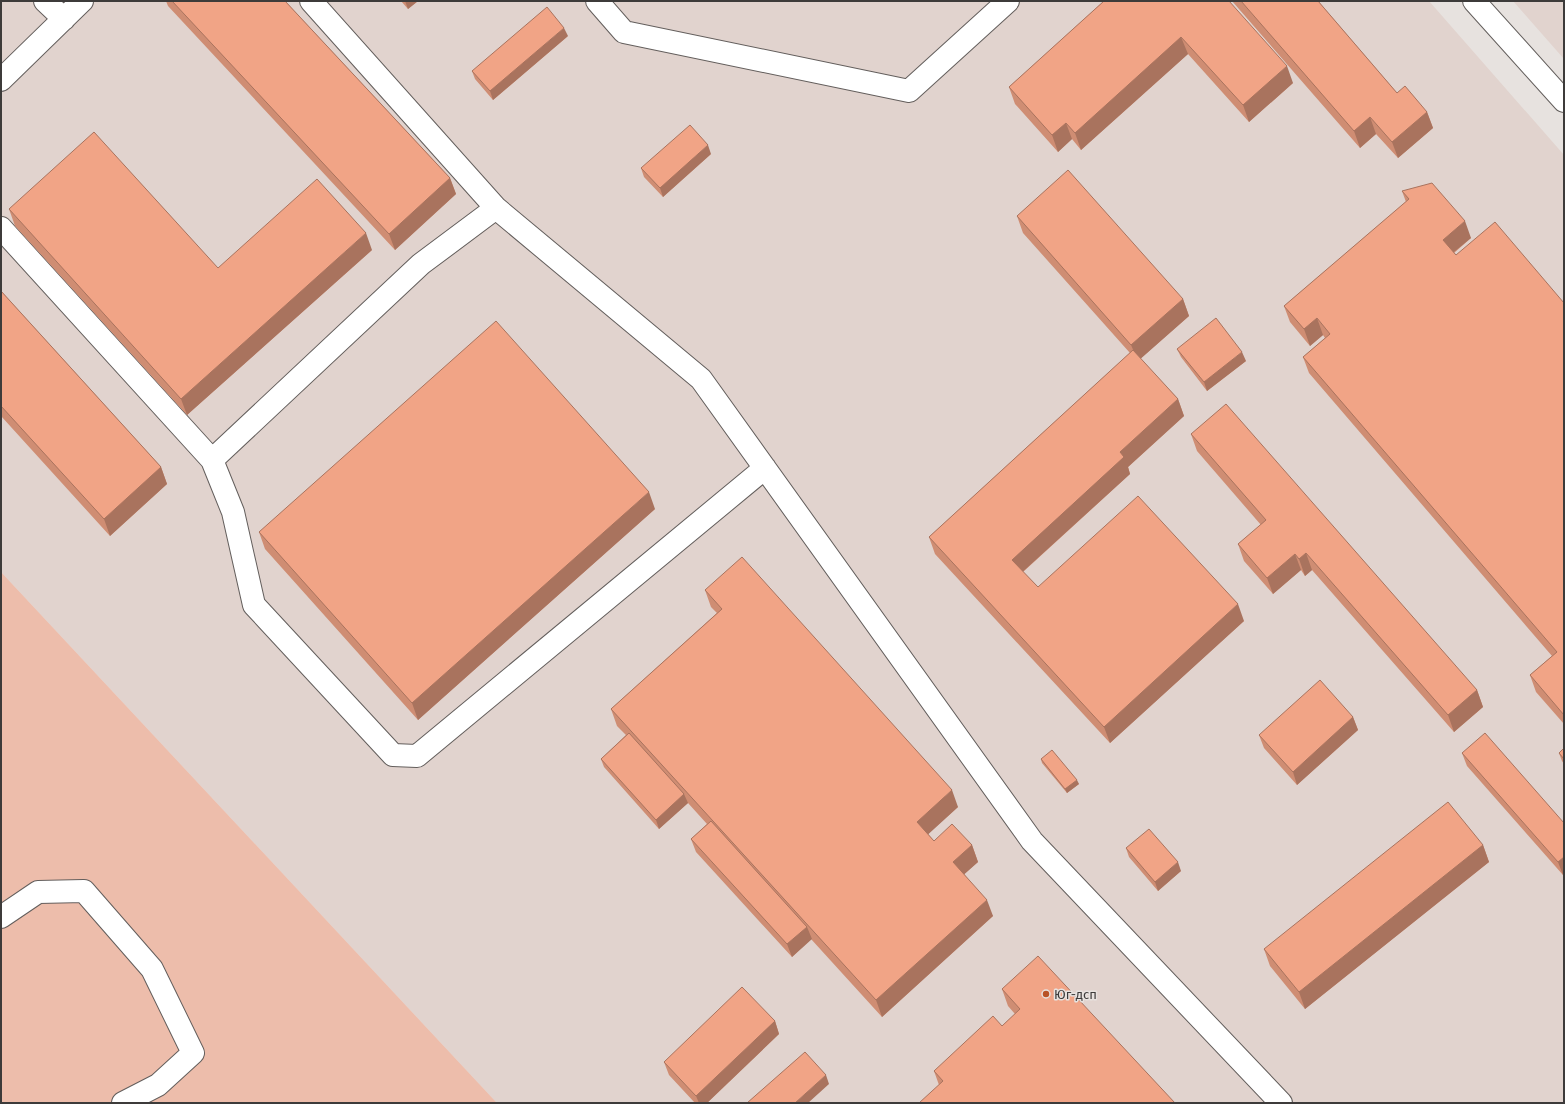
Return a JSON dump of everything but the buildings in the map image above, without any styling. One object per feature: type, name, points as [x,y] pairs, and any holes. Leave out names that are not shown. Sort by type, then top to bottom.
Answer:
[{"type":"main road","points":[[45,1],[64,19]]},
{"type":"main road","points":[[1,80],[82,1]]},
{"type":"main road","points":[[311,1],[496,208],[701,379],[1032,841],[1281,1103]]},
{"type":"main road","points":[[597,1],[624,32],[909,91],[1008,1]]},
{"type":"main road","points":[[1474,1],[1564,100]]},
{"type":"main road","points":[[212,460],[421,264],[496,208]]},
{"type":"main road","points":[[1,228],[212,460],[234,512],[254,605],[393,755],[417,756],[765,468]]},
{"type":"main road","points":[[1,917],[38,892],[84,891],[152,969],[193,1053],[158,1085],[123,1103]]},
{"type":"shaded area","points":[[1,1],[1429,1],[1564,155],[1564,1103],[497,1103],[1,572]]},
{"type":"shaded area","points":[[1513,1],[1564,1],[1564,59]]},
{"type":"shaded area","points":[[1,572],[497,1103],[1,1103]]},
{"type":"place","name":"Юг-дсп","points":[[1046,994]]}]
